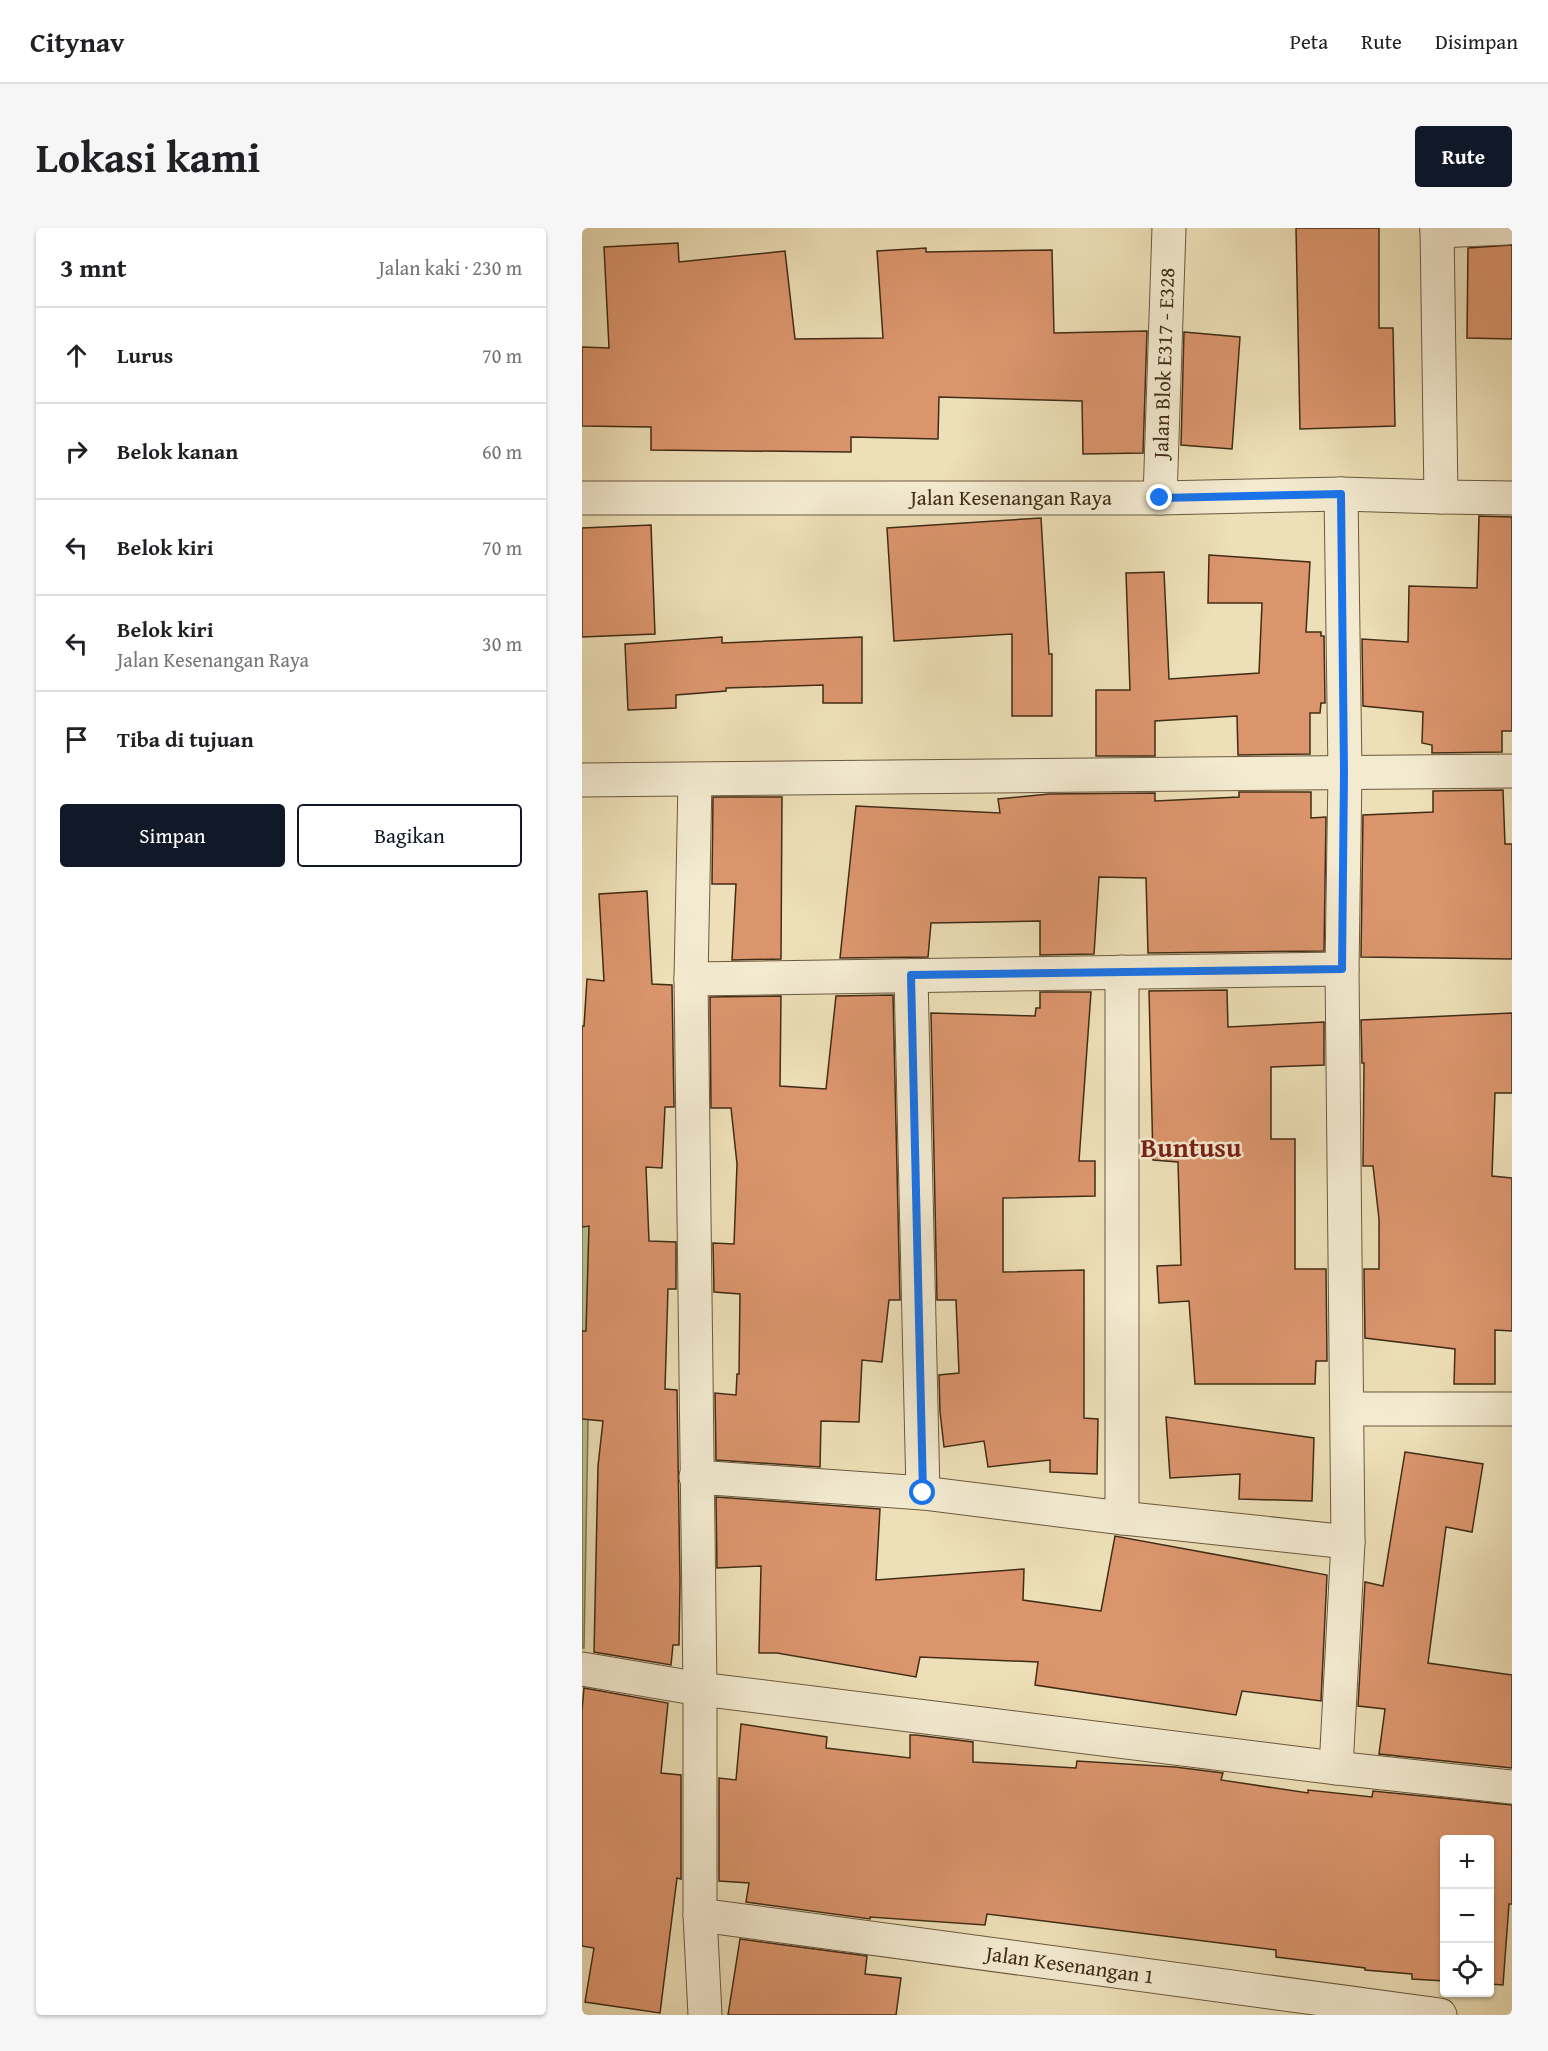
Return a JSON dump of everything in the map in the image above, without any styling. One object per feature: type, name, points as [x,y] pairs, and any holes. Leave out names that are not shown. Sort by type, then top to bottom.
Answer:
[{"type":"street","name":"Jalan Blok E317 - E328","points":[[1160,498],[1169,228]]},
{"type":"street","points":[[1440,498],[1437,230],[1507,228]]},
{"type":"street","name":"Jalan Kesenangan Raya","points":[[582,498],[1160,498],[1341,494],[1512,498]]},
{"type":"street","points":[[1336,1768],[1348,1542],[1342,969],[1344,772],[1341,494]]},
{"type":"street","points":[[582,780],[1512,771]]},
{"type":"street","points":[[695,780],[691,979],[700,1689],[700,1915],[705,2015]]},
{"type":"street","points":[[691,979],[1342,969]]},
{"type":"street","points":[[1122,972],[1122,1518]]},
{"type":"street","points":[[911,975],[923,1493]]},
{"type":"street","points":[[1348,1409],[1512,1409]]},
{"type":"street","points":[[696,1477],[923,1493],[1122,1518],[1348,1542]]},
{"type":"street","points":[[582,1669],[700,1689],[1336,1768],[1512,1787]]},
{"type":"street","name":"Jalan Kesenangan 1","points":[[700,1915],[1440,2015]]},
{"type":"green space","points":[[582,1141],[593,1141],[584,1648],[582,1648]]},
{"type":"building","points":[[1296,228],[1379,228],[1379,328],[1393,328],[1395,426],[1300,429]]},
{"type":"building","points":[[678,243],[679,262],[785,251],[795,339],[883,338],[877,251],[926,248],[926,252],[1052,250],[1054,333],[1147,331],[1143,453],[1083,454],[1082,401],[939,397],[938,439],[851,437],[851,452],[651,450],[651,427],[582,426],[582,347],[609,348],[604,247]]},
{"type":"building","points":[[1512,245],[1512,339],[1467,338],[1468,248]]},
{"type":"building","points":[[1184,332],[1240,337],[1232,449],[1181,445]]},
{"type":"building","points":[[1479,516],[1512,517],[1512,731],[1502,731],[1502,752],[1432,753],[1432,745],[1422,743],[1423,712],[1363,706],[1362,639],[1408,642],[1409,586],[1477,588]]},
{"type":"building","points":[[1041,518],[1049,654],[1052,654],[1052,716],[1012,716],[1012,634],[894,641],[887,528]]},
{"type":"building","points":[[651,525],[655,634],[582,637],[582,528]]},
{"type":"building","points":[[1209,555],[1310,562],[1306,632],[1321,632],[1321,636],[1324,636],[1325,703],[1321,703],[1320,713],[1310,713],[1310,754],[1238,755],[1237,716],[1155,721],[1155,756],[1096,756],[1096,690],[1130,690],[1126,573],[1164,572],[1169,679],[1259,673],[1262,603],[1208,603]]},
{"type":"building","points":[[722,637],[722,643],[862,637],[862,703],[823,703],[823,685],[726,688],[726,691],[676,695],[676,708],[628,710],[625,644]]},
{"type":"building","points":[[1503,790],[1505,844],[1512,844],[1512,959],[1361,957],[1363,815],[1433,812],[1433,791]]},
{"type":"building","points":[[1239,792],[1311,792],[1311,818],[1326,817],[1324,951],[1148,953],[1146,878],[1099,877],[1094,954],[1040,955],[1040,921],[931,923],[928,957],[840,958],[856,806],[1000,813],[998,799],[1049,794],[1155,793],[1155,801],[1239,797]]},
{"type":"building","points":[[713,797],[782,797],[781,959],[732,960],[736,884],[712,884]]},
{"type":"building","points":[[647,891],[652,984],[672,985],[674,1107],[665,1107],[662,1168],[646,1167],[649,1241],[676,1242],[676,1289],[668,1289],[665,1389],[677,1390],[679,1645],[673,1645],[671,1665],[594,1652],[598,1466],[603,1421],[582,1419],[582,1331],[586,1331],[589,1226],[582,1227],[582,1026],[584,1026],[587,979],[604,981],[599,894]]},
{"type":"building","points":[[1227,990],[1228,1027],[1324,1022],[1324,1065],[1271,1067],[1271,1139],[1295,1139],[1295,1269],[1326,1269],[1327,1361],[1316,1361],[1315,1384],[1195,1384],[1189,1301],[1159,1303],[1157,1266],[1181,1265],[1178,1162],[1153,1160],[1149,991]]},
{"type":"building","points":[[1040,992],[1091,992],[1079,1161],[1095,1161],[1095,1196],[1003,1198],[1003,1272],[1084,1270],[1084,1418],[1098,1419],[1097,1474],[1050,1472],[1050,1460],[988,1467],[984,1441],[944,1447],[939,1375],[959,1373],[956,1300],[937,1300],[931,1013],[1035,1016],[1036,1008],[1040,1008]]},
{"type":"building","points":[[893,995],[900,1300],[889,1300],[882,1362],[862,1360],[859,1422],[821,1421],[820,1467],[716,1460],[715,1393],[736,1395],[737,1374],[739,1374],[740,1294],[714,1292],[713,1243],[734,1244],[737,1164],[731,1108],[711,1108],[710,997],[781,996],[780,1086],[826,1089],[836,996]]},
{"type":"building","points":[[1512,1013],[1512,1093],[1495,1093],[1492,1176],[1512,1178],[1512,1331],[1495,1330],[1495,1384],[1454,1384],[1455,1349],[1365,1338],[1364,1269],[1379,1269],[1379,1219],[1373,1166],[1363,1166],[1364,1063],[1362,1063],[1361,1020]]},
{"type":"building","points":[[1166,1417],[1314,1438],[1312,1501],[1239,1499],[1240,1474],[1170,1478]]},
{"type":"building","points":[[1405,1452],[1483,1464],[1472,1532],[1446,1527],[1428,1663],[1512,1675],[1512,1768],[1379,1754],[1385,1709],[1358,1706],[1365,1582],[1383,1586]]},
{"type":"building","points":[[716,1497],[880,1509],[876,1580],[1024,1569],[1023,1600],[1101,1611],[1115,1536],[1327,1575],[1321,1701],[1242,1691],[1236,1715],[1035,1685],[1038,1662],[920,1657],[916,1677],[777,1653],[759,1653],[761,1566],[717,1568]]},
{"type":"building","points":[[584,1688],[668,1703],[661,1773],[681,1775],[681,1879],[677,1878],[660,2013],[585,2002],[594,1948],[582,1946],[582,1710]]},
{"type":"building","points":[[741,1724],[827,1737],[826,1748],[910,1758],[910,1735],[916,1735],[973,1742],[973,1762],[1076,1768],[1077,1761],[1175,1767],[1223,1773],[1221,1780],[1308,1793],[1308,1790],[1372,1797],[1373,1791],[1512,1805],[1512,1904],[1509,1904],[1503,1985],[1494,1984],[1494,1835],[1440,1835],[1440,1981],[1412,1979],[1412,1974],[1365,1970],[1365,1968],[1276,1957],[1276,1950],[987,1914],[985,1925],[870,1917],[870,1919],[746,1902],[749,1883],[719,1881],[719,1778],[736,1780]]},
{"type":"building","points":[[740,1939],[867,1956],[865,1974],[901,1978],[896,2015],[728,2015]]},
{"type":"district","name":"Buntusu","points":[[1191,1148]]},
{"type":"route","points":[[923,1493],[911,975],[1342,969],[1344,772],[1341,494],[1160,498]]}]
